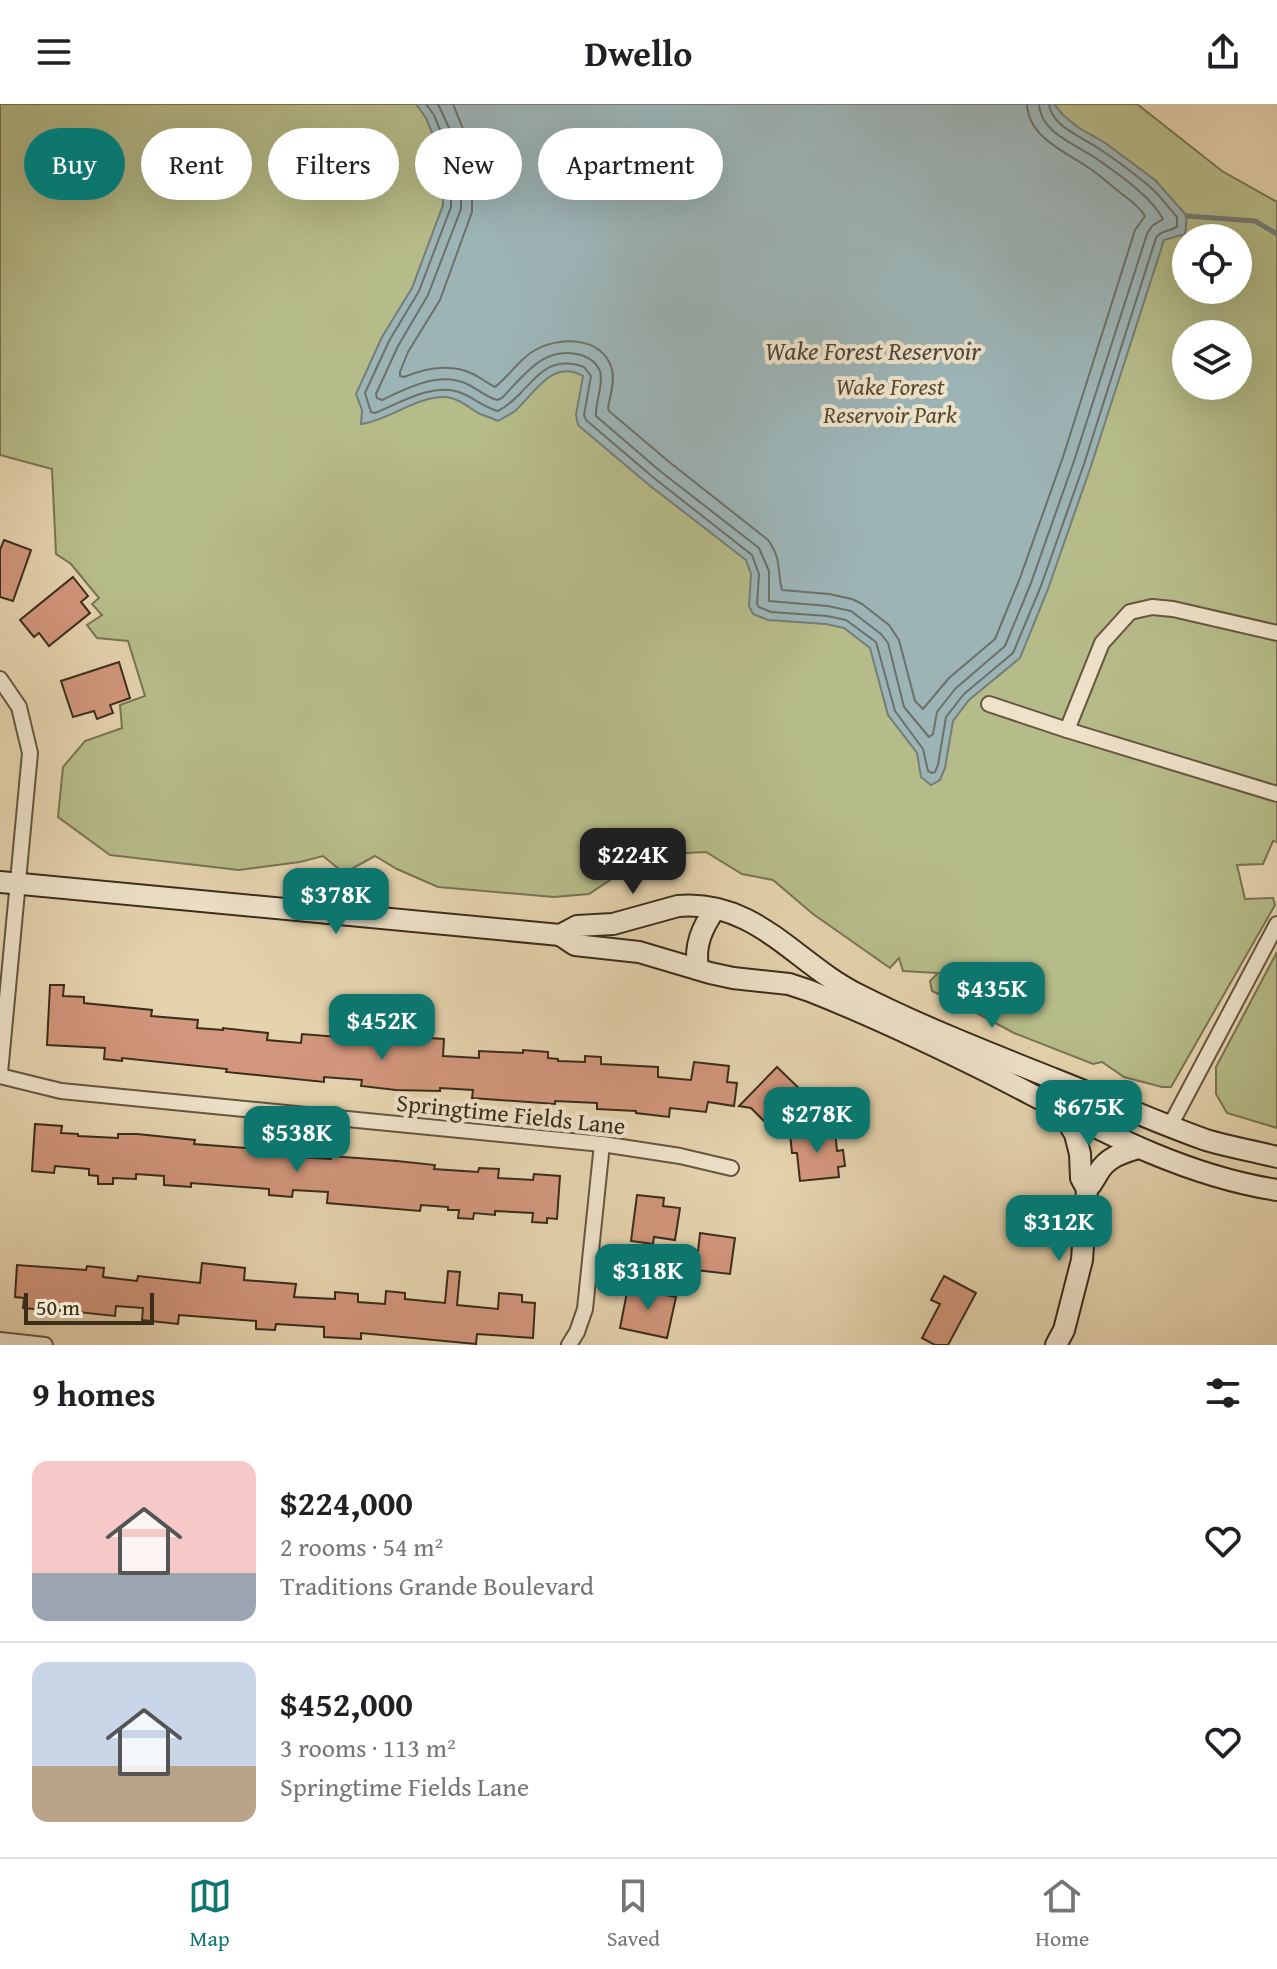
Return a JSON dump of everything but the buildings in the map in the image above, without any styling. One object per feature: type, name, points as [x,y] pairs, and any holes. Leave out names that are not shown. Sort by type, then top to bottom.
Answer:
[{"type":"main road","points":[[8,883],[560,935],[575,945],[639,952],[733,978],[789,984],[949,1053],[1138,1148],[1225,1180],[1277,1190]]},
{"type":"main road","points":[[560,935],[577,926],[613,924],[678,906],[688,905],[733,914],[763,928],[857,995],[1170,1126],[1209,1140],[1277,1157]]},
{"type":"main road","points":[[698,969],[697,945],[715,909]]},
{"type":"main road","points":[[1056,1345],[1064,1330],[1082,1260],[1087,1189],[1081,1178],[1076,1138],[1060,1109]]},
{"type":"main road","points":[[1087,1189],[1110,1159],[1138,1148]]},
{"type":"street","points":[[1067,730],[1102,643],[1130,612],[1152,607],[1173,609],[1277,633]]},
{"type":"street","points":[[0,679],[19,707],[30,753],[8,883],[0,1074]]},
{"type":"street","points":[[989,704],[1277,794]]},
{"type":"street","points":[[1170,1126],[1277,924]]},
{"type":"street","name":"Springtime Fields Lane","points":[[0,1074],[61,1091],[602,1144],[680,1156],[731,1168]]},
{"type":"street","points":[[569,1345],[585,1309],[602,1144]]},
{"type":"street","points":[[0,1340],[45,1345]]},
{"type":"green space","name":"Wake Forest Reservoir Park","points":[[0,104],[1137,104],[1222,171],[1277,202],[1277,842],[1273,841],[1263,864],[1237,865],[1245,899],[1273,898],[1275,905],[1171,1087],[1162,1087],[1124,1077],[1102,1062],[1093,1064],[1014,1033],[932,991],[930,981],[938,973],[903,971],[899,958],[890,968],[813,914],[773,880],[742,874],[706,852],[648,855],[589,894],[554,897],[438,887],[375,856],[344,873],[323,856],[239,870],[110,855],[58,817],[63,767],[85,741],[122,728],[120,705],[145,696],[128,641],[97,638],[87,625],[102,615],[92,604],[99,598],[71,564],[56,554],[52,469],[0,455]]},
{"type":"green space","points":[[1277,952],[1277,1128],[1227,1113],[1216,1094],[1216,1067]]},
{"type":"water","name":"Wake Forest Reservoir","points":[[416,104],[1054,104],[1079,128],[1104,142],[1155,180],[1187,216],[1186,224],[1172,224],[1172,238],[1164,240],[1091,466],[1020,658],[969,700],[953,721],[940,780],[931,785],[921,777],[917,753],[888,715],[870,648],[844,628],[768,620],[753,614],[749,606],[751,574],[746,560],[578,425],[576,415],[583,376],[562,371],[553,375],[515,411],[498,421],[446,397],[424,400],[361,424],[362,410],[356,394],[382,337],[412,288],[443,200],[522,200],[522,128],[430,128]]},
{"type":"waterway","points":[[1187,216],[1255,221],[1277,234]]}]
